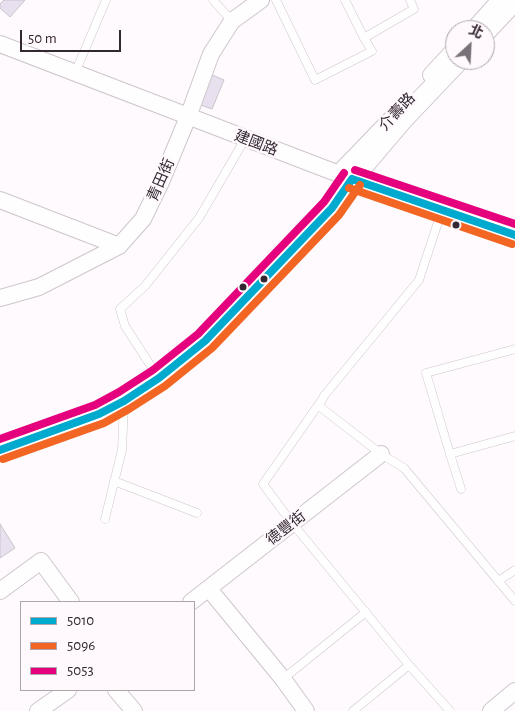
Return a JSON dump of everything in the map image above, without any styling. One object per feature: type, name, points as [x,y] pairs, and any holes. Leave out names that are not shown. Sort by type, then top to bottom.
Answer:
[{"type":"street","name":"青田街","points":[[0,298],[38,287],[119,246],[143,219],[161,182],[188,117],[211,54],[232,21],[261,0]]},
{"type":"street","points":[[481,20],[500,0]]},
{"type":"street","points":[[495,21],[515,0]]},
{"type":"street","points":[[495,29],[515,8]]},
{"type":"street","name":"建國路","points":[[0,44],[349,178],[515,235]]},
{"type":"street","name":"介壽路","points":[[0,450],[99,414],[124,401],[159,378],[205,341],[332,208],[349,178],[389,122],[445,60]]},
{"type":"street","name":"介壽路","points":[[349,178],[449,70]]},
{"type":"street","name":"介壽路","points":[[349,178],[410,126],[459,70]]},
{"type":"street","points":[[0,200],[119,246]]},
{"type":"street","name":"德豐街","points":[[192,601],[381,454]]},
{"type":"street","points":[[0,591],[42,561],[70,601]]},
{"type":"street","points":[[209,589],[282,678],[306,711]]},
{"type":"street","points":[[38,711],[67,691]]},
{"type":"street","points":[[117,691],[134,711]]},
{"type":"street","points":[[491,711],[515,691]]},
{"type":"lane","points":[[75,73],[106,0]]},
{"type":"lane","points":[[213,0],[232,21]]},
{"type":"lane","points":[[276,0],[315,80],[372,51],[345,0]]},
{"type":"lane","points":[[364,38],[414,9],[410,0]]},
{"type":"lane","points":[[159,378],[125,326],[120,309],[145,286],[198,218],[245,139]]},
{"type":"lane","points":[[442,210],[419,280],[324,396],[263,484],[292,523],[409,665],[450,711]]},
{"type":"lane","points":[[461,489],[426,373],[515,349]]},
{"type":"lane","points":[[324,396],[319,406],[381,454],[404,468],[515,601]]},
{"type":"lane","points":[[105,519],[122,450],[124,401]]},
{"type":"lane","points":[[450,454],[515,436]]},
{"type":"lane","points":[[114,481],[197,513]]},
{"type":"lane","points":[[498,581],[515,570]]},
{"type":"lane","points":[[282,678],[366,612]]},
{"type":"lane","points":[[353,711],[409,665]]},
{"type":"building","points":[[4,0],[25,0],[10,17],[0,8],[0,4]]},
{"type":"building","points":[[210,74],[224,80],[212,109],[198,104]]},
{"type":"building","points":[[0,524],[15,548],[0,558]]},
{"type":"transit line","name":"5053","points":[[355,170],[515,224]]},
{"type":"transit line","name":"5053","points":[[0,439],[95,405],[153,370],[198,334],[324,202],[344,173]]},
{"type":"transit line","name":"5010","points":[[352,179],[515,235]]},
{"type":"transit line","name":"5010","points":[[0,450],[99,414],[124,401],[159,378],[205,341],[332,208],[352,179]]},
{"type":"transit line","name":"5096","points":[[3,459],[104,423],[165,386],[212,348],[339,215],[360,185]]},
{"type":"transit line","name":"5096","points":[[349,188],[512,244]]}]
